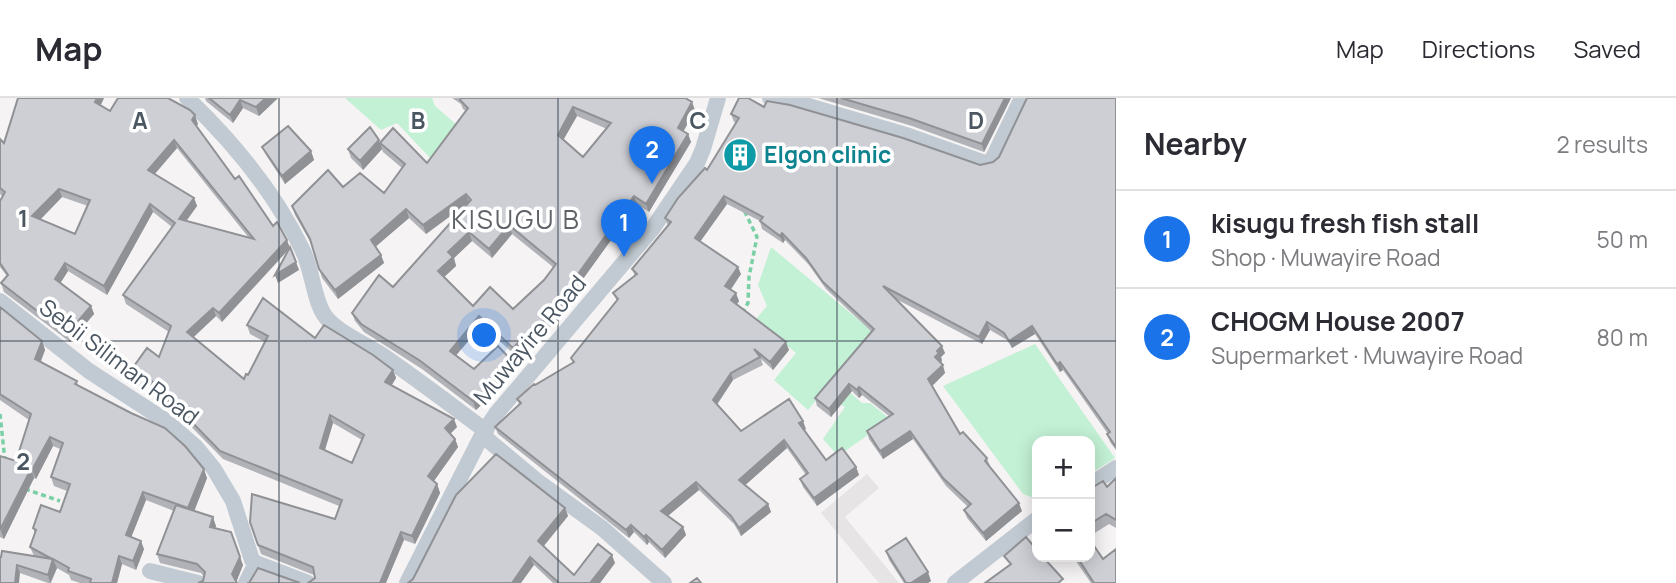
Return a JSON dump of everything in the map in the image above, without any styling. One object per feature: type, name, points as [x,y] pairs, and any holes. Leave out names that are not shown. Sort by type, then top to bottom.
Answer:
[{"type":"street","points":[[187,98],[233,148],[290,226],[304,253],[319,305],[326,318],[398,366],[484,433],[537,481],[602,528],[664,583]]},
{"type":"street","name":"Muwayire Road","points":[[407,583],[496,414],[653,228],[697,163],[718,98]]},
{"type":"street","points":[[770,98],[795,102],[909,135],[985,163],[992,160],[1021,98]]},
{"type":"street","name":"Sebii Siliman Road","points":[[0,301],[61,346],[89,371],[166,421],[196,447],[214,469],[233,501],[250,554],[256,563]]},
{"type":"street","points":[[1095,482],[1116,468]]},
{"type":"street","points":[[955,583],[1032,523]]},
{"type":"street","points":[[246,583],[256,563],[308,583]]},
{"type":"street","points":[[150,571],[198,583]]},
{"type":"path","points":[[742,205],[757,237],[748,303],[742,314]]},
{"type":"path","points":[[0,414],[3,455],[8,468]]},
{"type":"path","points":[[23,488],[60,501]]},
{"type":"shaded area","points":[[867,474],[879,488],[845,517],[899,583],[879,583],[821,513]]},
{"type":"green space","points":[[345,98],[432,98],[435,106],[458,126],[432,160],[397,123],[381,130]]},
{"type":"green space","points":[[771,247],[878,336],[836,380],[862,403],[870,403],[889,418],[838,456],[823,439],[845,407],[822,393],[808,410],[774,380],[796,353],[756,319],[767,306],[758,285]]},
{"type":"green space","points":[[1035,344],[1115,458],[1095,471],[1095,436],[1032,436],[1032,497],[1023,494],[943,386]]},
{"type":"building","points":[[18,98],[97,98],[95,102],[110,111],[118,98],[168,98],[195,115],[192,120],[235,179],[239,176],[273,226],[277,222],[287,240],[219,313],[213,308],[187,332],[244,379],[268,336],[247,325],[263,298],[315,338],[324,325],[373,355],[393,370],[385,382],[454,419],[445,428],[455,439],[428,476],[437,484],[412,536],[401,532],[380,583],[308,583],[315,578],[313,567],[258,545],[250,522],[252,494],[335,519],[342,500],[220,451],[147,376],[142,383],[129,373],[147,348],[159,357],[171,326],[123,295],[175,223],[150,204],[104,286],[65,263],[55,279],[91,306],[67,334],[1,283],[8,275],[0,263],[0,201],[5,192],[0,188],[0,139],[4,143]],"holes":[[[174,140],[254,239],[179,219],[194,198],[148,170]],[[59,189],[90,200],[75,234],[32,216]],[[330,415],[364,435],[352,463],[320,448]]]},
{"type":"building","points":[[209,98],[266,98],[256,107],[240,100],[230,115]]},
{"type":"building","points":[[685,98],[692,102],[678,128],[688,134],[646,204],[634,196],[558,302],[561,305],[537,327],[535,325],[513,348],[479,316],[450,351],[474,369],[498,346],[513,362],[473,401],[419,360],[361,324],[352,313],[379,275],[393,287],[471,200],[466,194],[423,225],[406,209],[371,240],[381,255],[335,290],[319,269],[310,239],[292,206],[328,170],[343,187],[360,173],[384,193],[405,164],[380,143],[393,128],[427,163],[468,108],[460,100]],"holes":[[[573,107],[611,123],[583,157],[558,135]],[[509,225],[556,264],[544,280],[513,309],[490,287],[473,306],[438,271],[453,257],[448,252],[469,232],[489,249]]]},
{"type":"building","points":[[739,98],[748,98],[764,107],[767,101],[790,105],[903,138],[980,165],[993,162],[999,157],[1027,98],[1116,98],[1116,447],[1107,434],[1110,432],[1060,362],[1057,364],[1032,326],[1009,341],[1004,333],[987,322],[979,337],[883,286],[942,346],[935,357],[943,365],[928,379],[960,434],[963,432],[987,458],[985,461],[1019,503],[983,533],[964,510],[971,504],[943,478],[910,431],[880,451],[867,431],[893,414],[859,387],[857,390],[849,384],[829,409],[815,398],[874,329],[823,282],[806,258],[782,233],[780,236],[760,221],[763,217],[724,196],[695,238],[738,267],[725,286],[736,293],[731,300],[786,342],[770,362],[754,349],[760,357],[731,373],[713,400],[741,431],[789,399],[803,421],[799,423],[826,460],[842,448],[856,467],[814,498],[800,479],[808,473],[784,440],[739,480],[768,504],[739,528],[731,516],[696,482],[661,511],[683,527],[662,550],[631,525],[626,530],[495,427],[521,403],[517,399],[534,384],[574,362],[571,358],[618,299],[613,293],[637,274],[632,269],[671,222],[665,218],[678,198],[705,168],[707,170],[739,118],[731,114]]},
{"type":"building","points":[[841,98],[1005,98],[982,144]]},
{"type":"building","points":[[288,126],[311,151],[282,176],[262,147]]},
{"type":"building","points":[[370,127],[379,140],[360,161],[348,149]]},
{"type":"building","points":[[290,247],[296,262],[275,275]]},
{"type":"building","points":[[0,307],[42,341],[35,359],[77,381],[75,384],[165,428],[204,469],[188,508],[143,492],[126,535],[141,541],[133,561],[119,556],[112,583],[90,583],[91,579],[68,571],[69,568],[53,559],[48,575],[17,565],[15,583],[0,583],[2,551],[52,559],[30,547],[36,530],[33,528],[41,505],[60,512],[70,484],[51,477],[63,443],[50,437],[0,530],[0,456],[16,461],[31,414],[0,394]]},
{"type":"building","points":[[496,454],[565,508],[538,541],[574,575],[598,544],[612,555],[590,583],[559,583],[530,557],[512,583],[408,583],[413,579],[456,495]]},
{"type":"building","points":[[1116,478],[1116,520],[1106,514],[1095,521],[1095,486],[1103,481],[1107,487]]},
{"type":"building","points":[[176,505],[213,517],[210,527],[231,532],[240,557],[232,574],[237,583],[198,583],[203,581],[205,572],[197,564],[157,554]]},
{"type":"building","points":[[1026,537],[1032,544],[1032,562],[1048,562],[1063,579],[1058,583],[985,583],[1011,564],[1004,556]]},
{"type":"building","points":[[906,538],[928,572],[911,583],[906,583],[886,551]]},
{"type":"building","points":[[1095,547],[1103,559],[1116,549],[1116,583],[1094,583],[1080,562],[1095,562]]},
{"type":"building","points":[[258,568],[300,583],[249,583]]},
{"type":"place","name":"Elgon clinic","points":[[740,155]]},
{"type":"place","name":"CHOGM House 2007","points":[[652,184]]},
{"type":"place","name":"kisugu fresh fish stall","points":[[624,257]]},
{"type":"district","name":"KISUGU B","points":[[516,220]]}]
